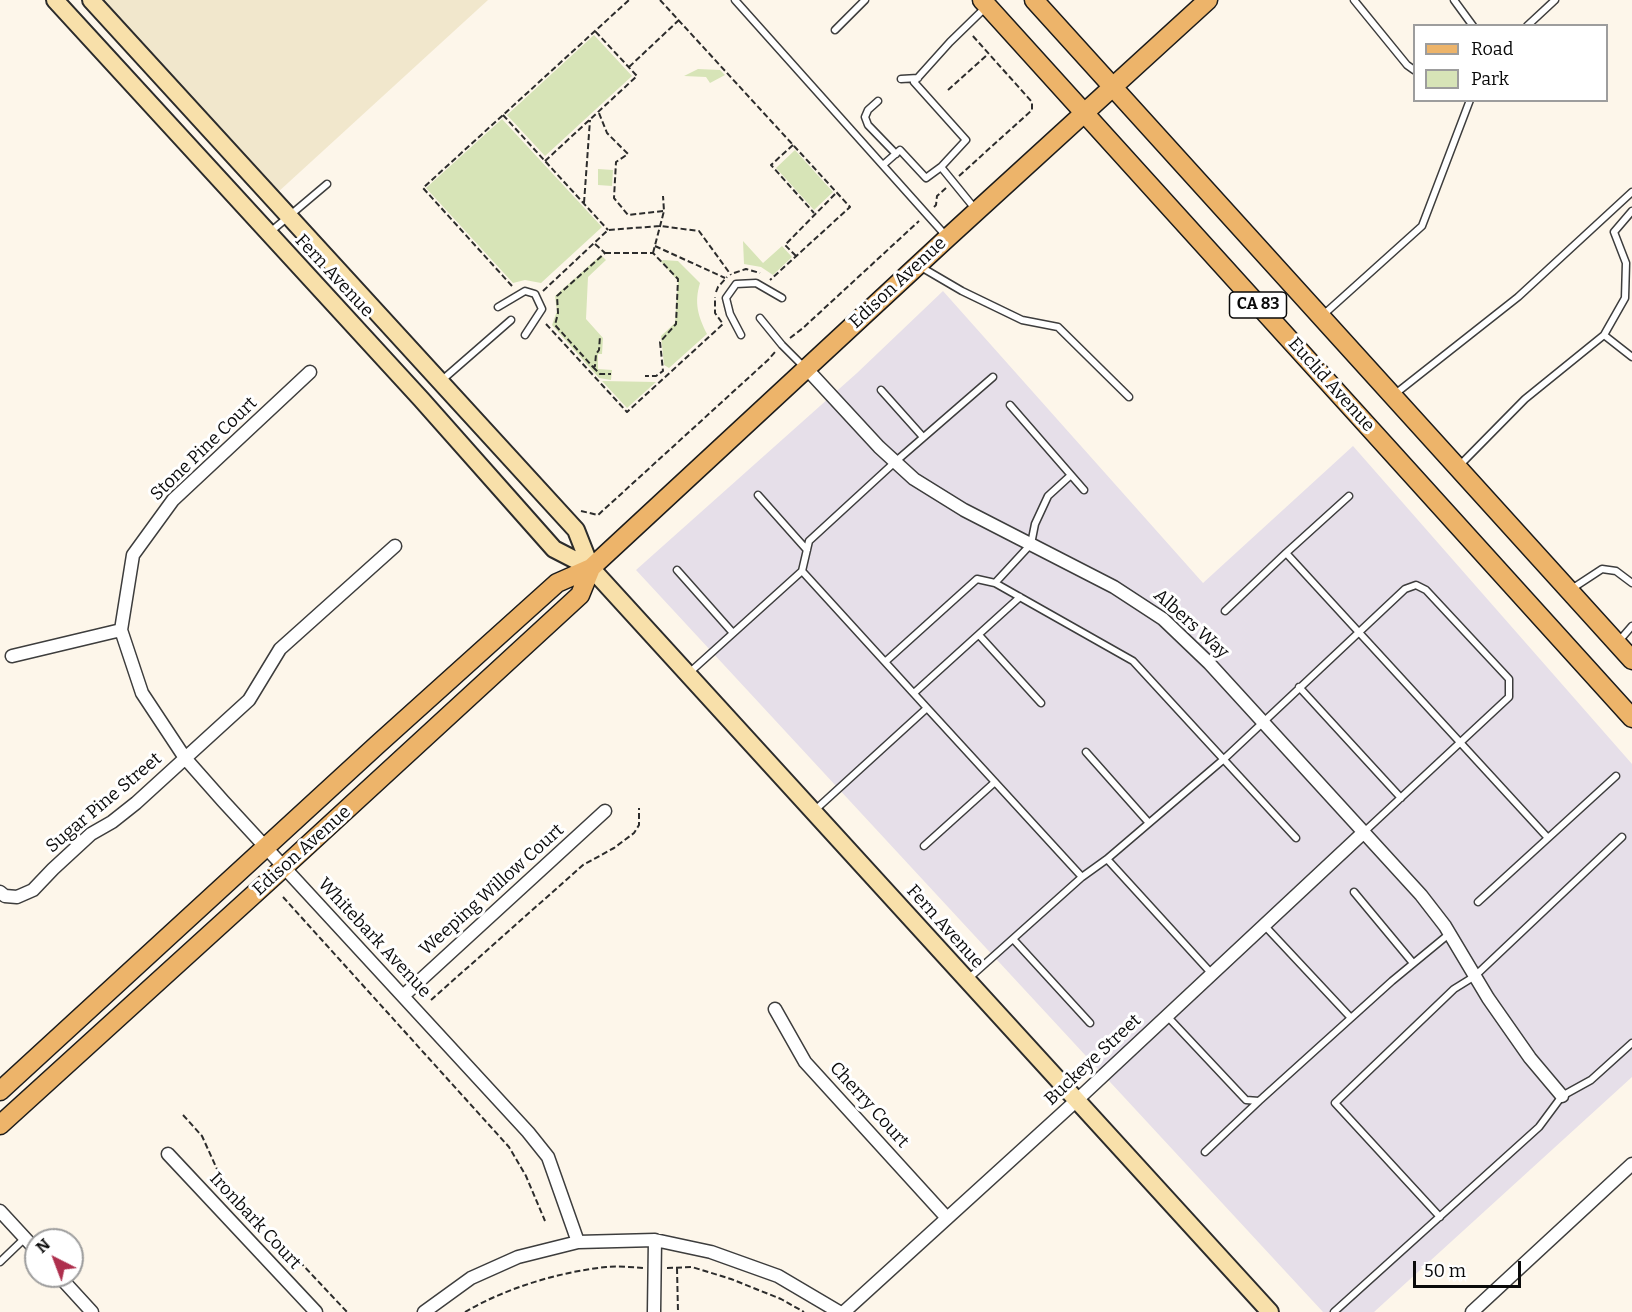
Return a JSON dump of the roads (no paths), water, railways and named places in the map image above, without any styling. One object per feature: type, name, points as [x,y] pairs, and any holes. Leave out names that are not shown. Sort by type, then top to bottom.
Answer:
[{"type":"main road","points":[[1034,0],[1632,660]]},
{"type":"main road","name":"Edison Avenue","points":[[0,1091],[557,583],[591,568],[1083,112],[1208,0]]},
{"type":"main road","name":"Euclid Avenue","points":[[984,3],[1632,718]]},
{"type":"main road","name":"Edison Avenue","points":[[0,1125],[580,595],[591,568]]},
{"type":"street","name":"Fern Avenue","points":[[55,0],[457,438],[554,549],[591,568],[1270,1312]]},
{"type":"street","name":"Fern Avenue","points":[[91,0],[576,530],[591,568]]},
{"type":"street","name":"Albers Way","points":[[806,368],[914,479],[939,496],[1114,587],[1163,619],[1209,663],[1421,895],[1447,930],[1530,1058],[1562,1096]]},
{"type":"street","name":"Stone Pine Court","points":[[121,630],[133,555],[172,500],[310,372]]},
{"type":"street","name":"Sugar Pine Street","points":[[0,892],[5,896],[17,897],[33,890],[90,834],[112,822],[249,700],[280,649],[395,546]]},
{"type":"street","points":[[12,656],[121,630]]},
{"type":"street","name":"Whitebark Avenue","points":[[121,630],[142,693],[185,758],[528,1132],[548,1157],[578,1242]]},
{"type":"street","name":"Weeping Willow Court","points":[[403,996],[605,811]]},
{"type":"street","name":"Buckeye Street","points":[[844,1312],[1077,1100],[1364,832]]},
{"type":"street","name":"Cherry Court","points":[[775,1009],[805,1062],[947,1218]]},
{"type":"street","name":"Ironbark Court","points":[[168,1154],[316,1312]]},
{"type":"street","points":[[1472,1312],[1632,1164]]},
{"type":"street","points":[[0,1211],[24,1237]]},
{"type":"street","points":[[654,1312],[655,1240]]},
{"type":"street","points":[[424,1312],[471,1278],[518,1257],[578,1242],[655,1240],[711,1252],[778,1276],[839,1312]]},
{"type":"street","points":[[70,1288],[92,1312]]},
{"type":"lane","points":[[735,0],[947,238]]},
{"type":"lane","points":[[835,30],[866,0]]},
{"type":"lane","points":[[1354,0],[1413,69]]},
{"type":"lane","points":[[1454,0],[1472,24]]},
{"type":"lane","points":[[1529,24],[1555,0]]},
{"type":"lane","points":[[883,165],[900,150],[926,178],[941,167],[966,140],[914,82],[984,3]]},
{"type":"lane","points":[[901,80],[918,78]]},
{"type":"lane","points":[[878,101],[868,110],[865,117],[896,154]]},
{"type":"lane","points":[[1321,316],[1422,226],[1469,102]]},
{"type":"lane","points":[[941,167],[976,211]]},
{"type":"lane","points":[[269,233],[327,184]]},
{"type":"lane","points":[[1393,396],[1518,297],[1632,192]]},
{"type":"lane","points":[[1458,467],[1525,399],[1604,336],[1624,297],[1626,263],[1614,232],[1632,212]]},
{"type":"lane","points":[[918,265],[962,291],[1022,320],[1058,327],[1129,397]]},
{"type":"lane","points":[[741,335],[730,314],[726,298],[736,284],[756,283],[782,298]]},
{"type":"lane","points":[[498,307],[525,291],[536,294],[542,309],[525,335]]},
{"type":"lane","points":[[760,318],[782,345],[806,368]]},
{"type":"lane","points":[[441,381],[511,320]]},
{"type":"lane","points":[[1604,336],[1632,357]]},
{"type":"lane","points":[[688,674],[802,571],[809,542],[895,462],[993,377]]},
{"type":"lane","points":[[881,390],[923,437]]},
{"type":"lane","points":[[1010,405],[1084,490]]},
{"type":"lane","points":[[995,583],[1031,544],[1035,524],[1048,496],[1071,475]]},
{"type":"lane","points":[[758,495],[807,550]]},
{"type":"lane","points":[[1225,611],[1349,496]]},
{"type":"lane","points":[[1286,553],[1548,838]]},
{"type":"lane","points":[[677,570],[733,633]]},
{"type":"lane","points":[[1569,591],[1602,570],[1616,571],[1632,583]]},
{"type":"lane","points":[[802,571],[1082,877]]},
{"type":"lane","points":[[885,662],[977,579],[995,583],[1133,661],[1296,838]]},
{"type":"lane","points":[[967,980],[1082,877],[1107,859],[1224,759],[1406,589],[1416,585],[1425,590],[1509,679],[1509,697],[1364,832]]},
{"type":"lane","points":[[914,693],[1020,597]]},
{"type":"lane","points":[[1617,643],[1632,626]]},
{"type":"lane","points":[[979,635],[1041,703]]},
{"type":"lane","points":[[1299,687],[1401,798]]},
{"type":"lane","points":[[814,812],[927,708]]},
{"type":"lane","points":[[1086,752],[1149,823]]},
{"type":"lane","points":[[1478,902],[1616,776]]},
{"type":"lane","points":[[924,846],[995,782]]},
{"type":"lane","points":[[1440,1217],[1335,1102],[1454,989],[1475,976],[1622,837]]},
{"type":"lane","points":[[1107,859],[1212,974]]},
{"type":"lane","points":[[1354,892],[1413,963]]},
{"type":"lane","points":[[1264,925],[1351,1018]]},
{"type":"lane","points":[[1205,1152],[1447,930]]},
{"type":"lane","points":[[1013,939],[1090,1023]]},
{"type":"lane","points":[[1167,1016],[1246,1100],[1259,1101]]},
{"type":"lane","points":[[1334,1312],[1539,1127],[1562,1096],[1591,1080],[1632,1043]]},
{"type":"lane","points":[[0,1262],[24,1239]]}]
